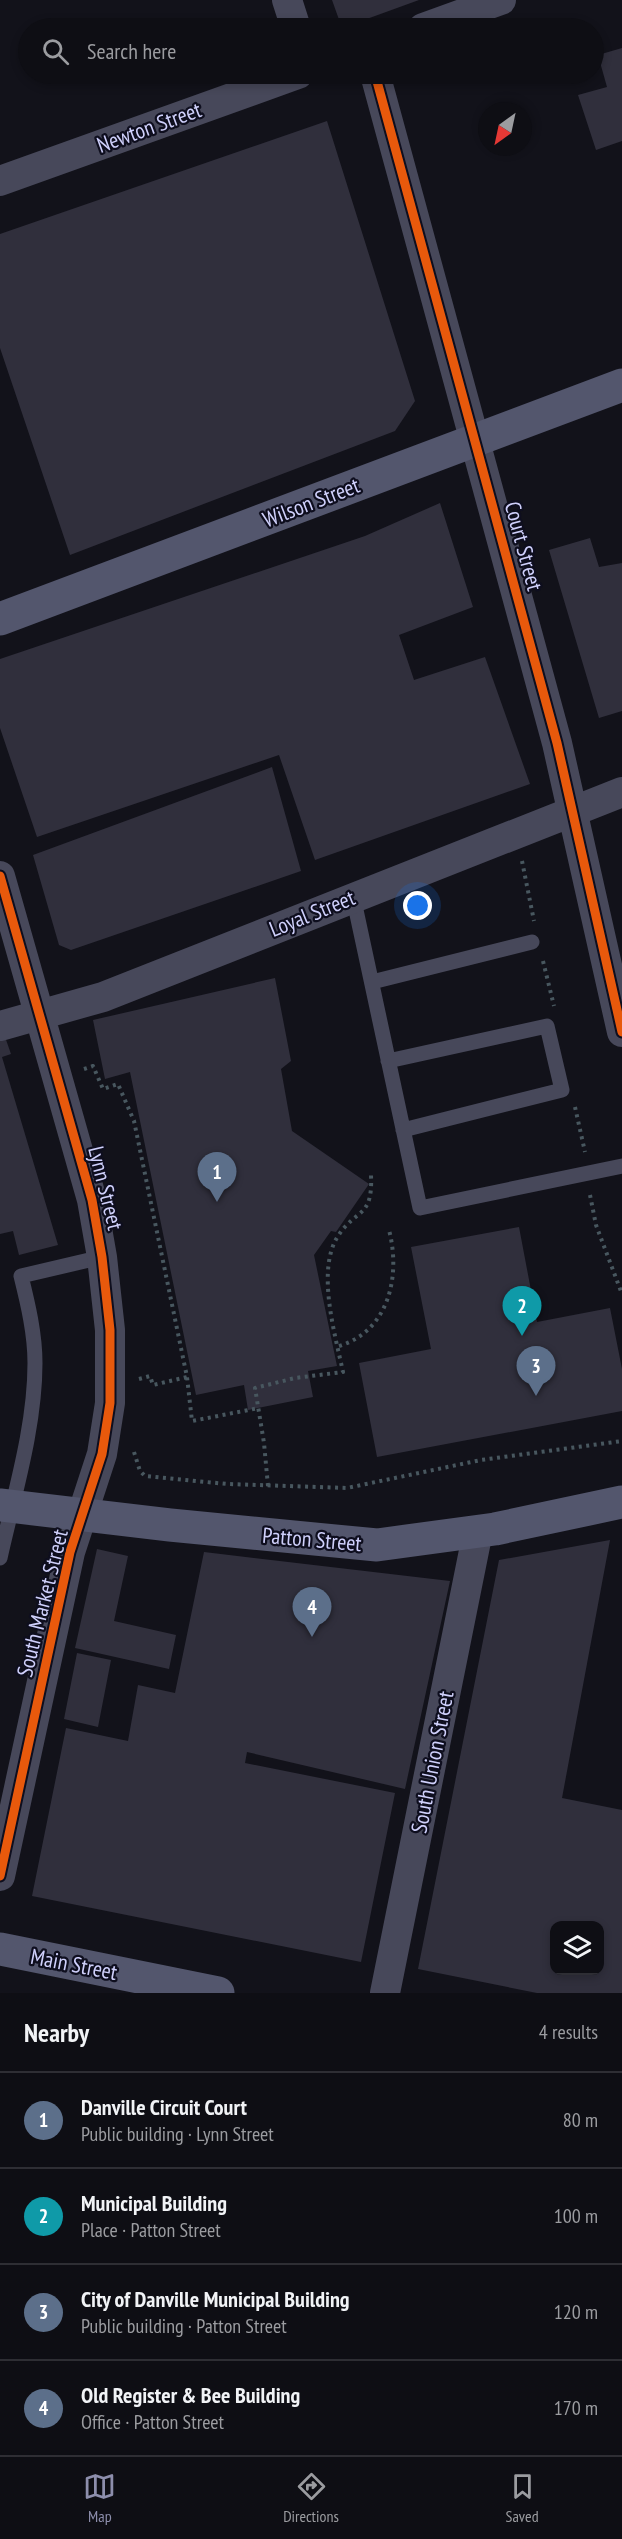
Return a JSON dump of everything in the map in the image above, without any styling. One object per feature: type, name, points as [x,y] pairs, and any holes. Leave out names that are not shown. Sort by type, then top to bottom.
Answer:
[{"type":"main road","name":"Wilson Street","points":[[0,619],[622,385]]},
{"type":"main road","name":"Patton Street","points":[[6,1505],[377,1545],[478,1531],[622,1502]]},
{"type":"main road","name":"Main Street","points":[[0,1949],[218,1993]]},
{"type":"street","points":[[287,0],[293,18]]},
{"type":"street","points":[[451,18],[501,0]]},
{"type":"street","name":"Newton Street","points":[[0,182],[270,84]]},
{"type":"street","name":"Court Street","points":[[378,84],[573,811],[622,1032]]},
{"type":"street","name":"Loyal Street","points":[[0,1026],[39,1017],[103,997],[353,896],[622,792]]},
{"type":"street","name":"Lynn Street","points":[[0,876],[92,1200],[102,1257],[110,1330],[110,1403],[102,1454],[84,1515]]},
{"type":"street","name":"South Market Street","points":[[0,1876],[70,1552],[84,1515]]},
{"type":"street","name":"South Union Street","points":[[385,1993],[478,1531]]},
{"type":"lane","points":[[353,896],[420,1208],[622,1166]]},
{"type":"lane","points":[[372,982],[532,942]]},
{"type":"lane","points":[[388,1060],[547,1026],[562,1090],[403,1131]]},
{"type":"lane","points":[[0,1558],[6,1505],[31,1410],[35,1362],[29,1307],[21,1276],[102,1257]]},
{"type":"path","points":[[79,1065],[81,1071],[93,1066],[103,1089],[118,1084],[130,1111],[144,1161],[153,1224],[187,1377],[192,1421],[259,1408]]},
{"type":"path","points":[[268,1486],[255,1388],[295,1378],[343,1372],[326,1280],[339,1235],[360,1216],[372,1196],[371,1175]]},
{"type":"path","points":[[339,1346],[360,1337],[372,1328],[381,1314],[395,1262],[389,1230]]},
{"type":"path","points":[[132,1380],[150,1376],[153,1385],[187,1377]]},
{"type":"path","points":[[133,1442],[135,1460],[140,1471],[146,1476],[191,1482],[347,1488],[481,1460],[622,1441]]},
{"type":"building","points":[[332,0],[419,0],[370,18],[338,18]]},
{"type":"building","points":[[622,48],[622,141],[596,150],[578,95],[607,87],[604,76],[604,53]]},
{"type":"building","points":[[327,121],[415,401],[395,431],[70,555],[0,348],[0,234]]},
{"type":"building","points":[[440,503],[473,607],[399,635],[414,680],[485,657],[530,784],[315,860],[279,755],[37,837],[0,728],[0,659],[365,536]]},
{"type":"building","points":[[590,538],[599,567],[622,563],[622,711],[599,718],[549,550]]},
{"type":"building","points":[[272,767],[301,871],[71,950],[59,945],[33,855]]},
{"type":"building","points":[[275,978],[291,1061],[281,1069],[292,1131],[369,1184],[336,1232],[331,1231],[314,1255],[337,1366],[308,1371],[313,1397],[248,1410],[244,1385],[196,1395],[130,1072],[105,1079],[93,1020]]},
{"type":"building","points":[[4,1034],[11,1054],[2,1057],[58,1245],[19,1255],[13,1231],[0,1234],[0,1035]]},
{"type":"building","points":[[519,1227],[537,1322],[610,1308],[622,1369],[622,1411],[377,1457],[359,1363],[431,1349],[411,1247]]},
{"type":"building","points":[[610,1540],[562,1798],[622,1810],[622,1993],[537,1993],[418,1969],[499,1560]]},
{"type":"building","points":[[97,1549],[128,1556],[114,1621],[176,1635],[169,1669],[75,1648]]},
{"type":"building","points":[[204,1552],[450,1581],[405,1789],[247,1752],[245,1763],[395,1793],[361,1962],[32,1896],[66,1728],[128,1741],[138,1685],[175,1693]]},
{"type":"building","points":[[77,1653],[111,1660],[98,1727],[64,1719]]},
{"type":"cycle path","points":[[378,84],[557,743],[622,1032]]},
{"type":"cycle path","points":[[0,876],[92,1200],[102,1257],[110,1330],[110,1403],[102,1454],[70,1552],[0,1876]]},
{"type":"place","name":"Danville Circuit Court","points":[[217,1202]]},
{"type":"place","name":"Municipal Building","points":[[522,1336]]},
{"type":"place","name":"City of Danville Municipal Building","points":[[536,1396]]},
{"type":"place","name":"Old Register & Bee Building","points":[[312,1637]]}]
